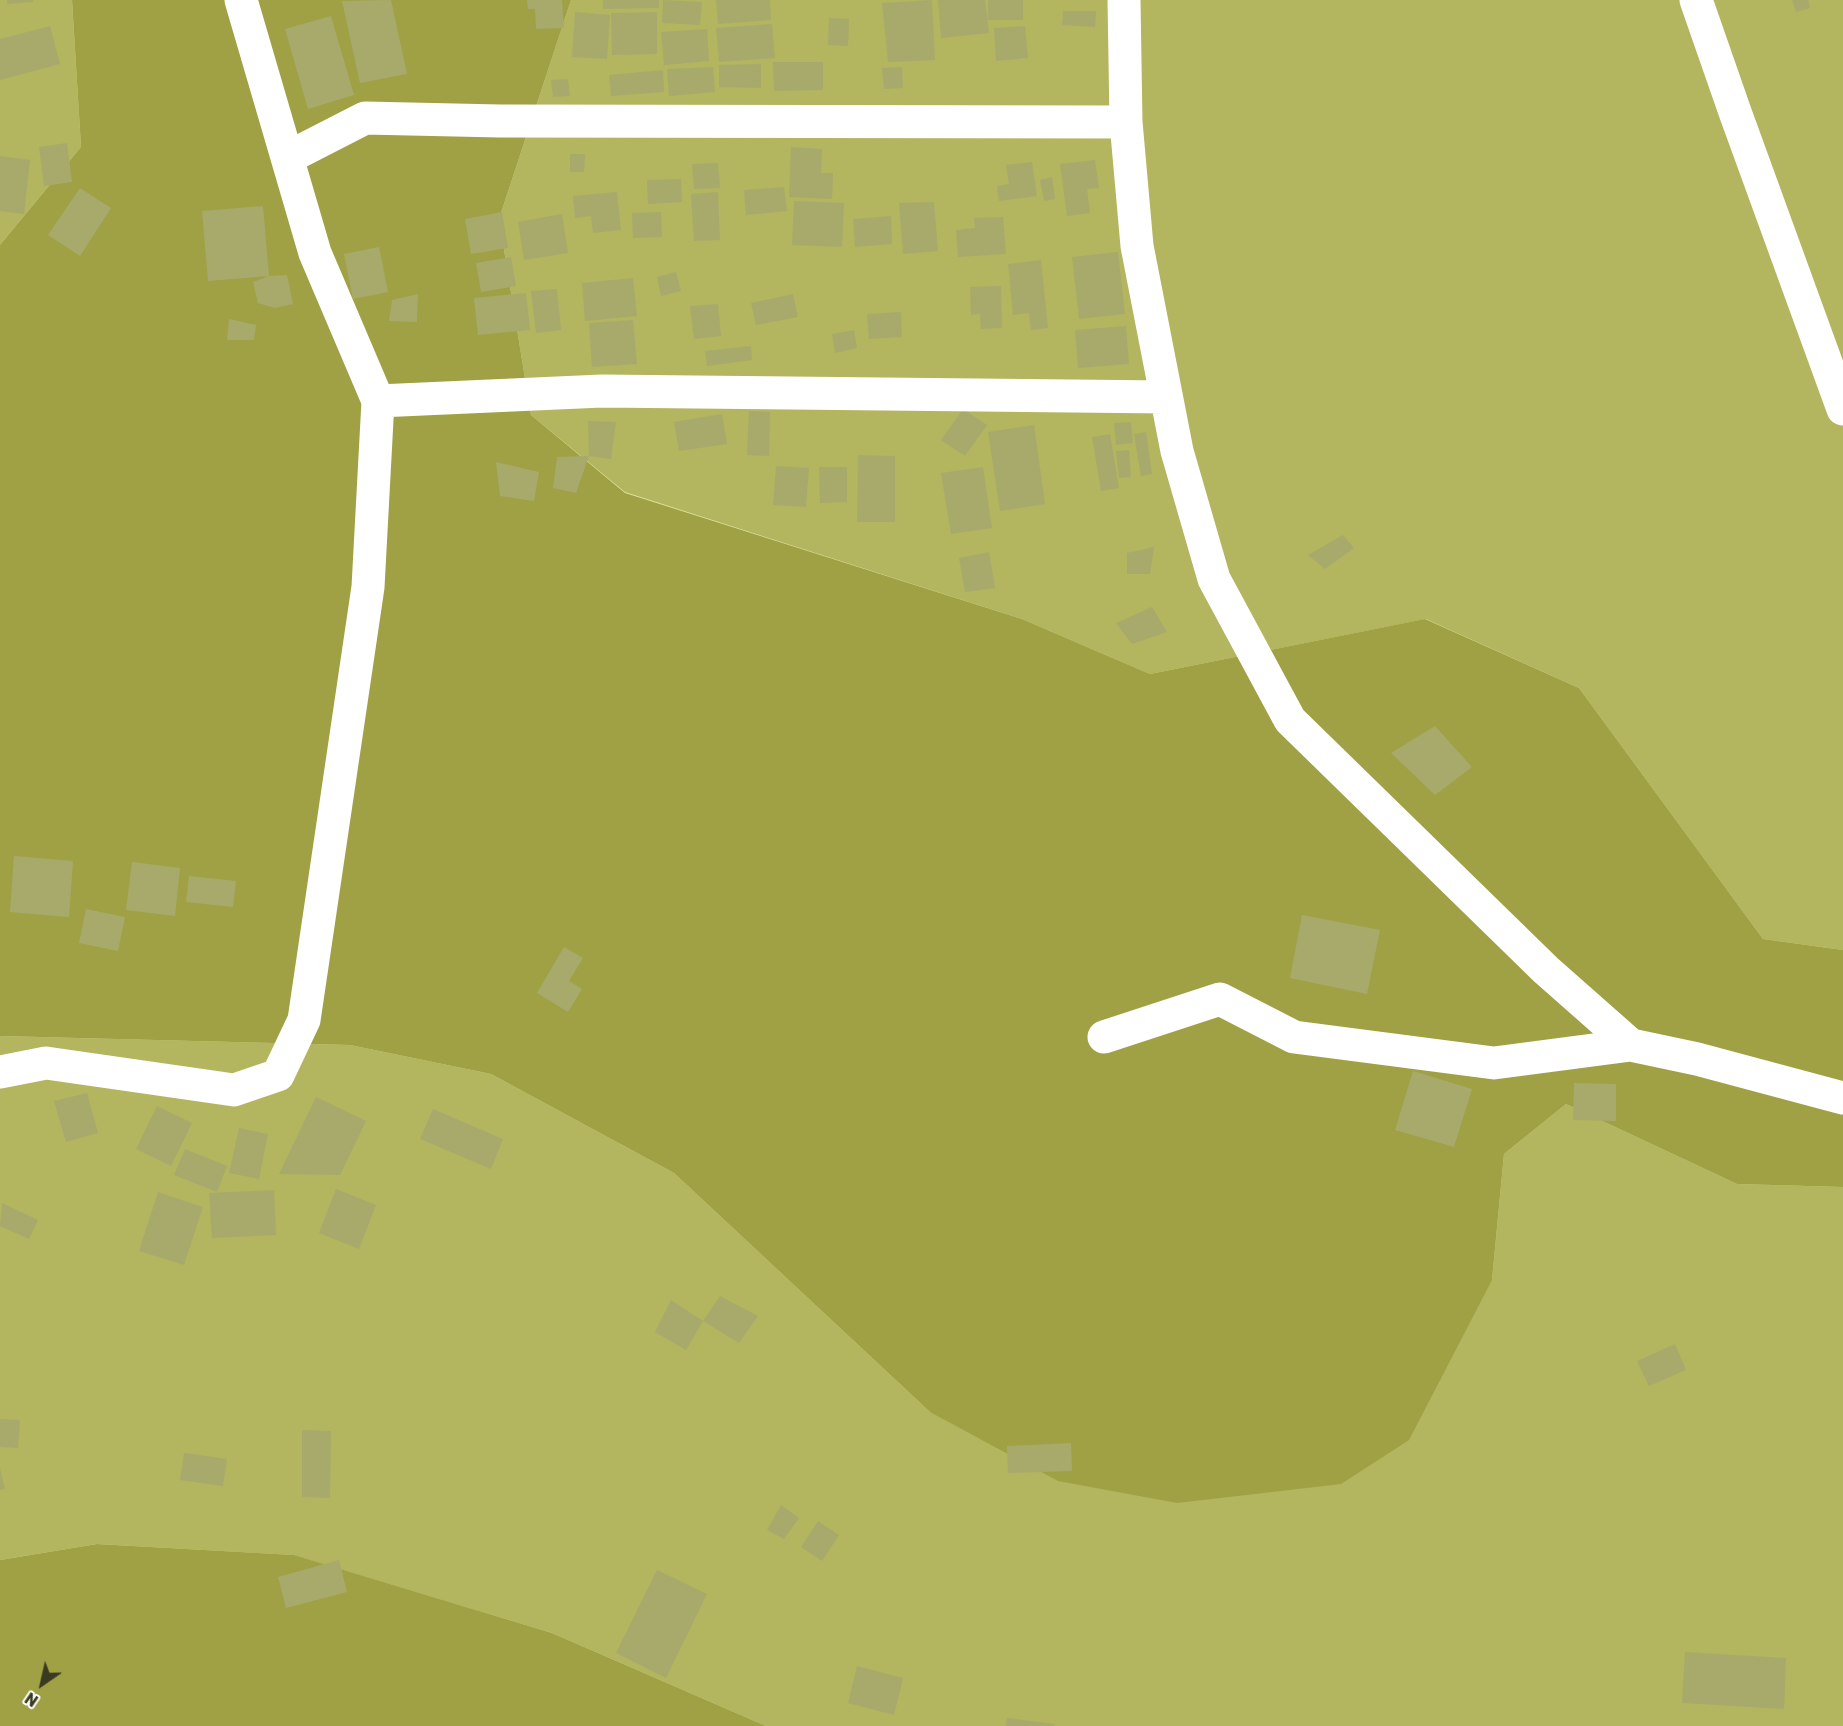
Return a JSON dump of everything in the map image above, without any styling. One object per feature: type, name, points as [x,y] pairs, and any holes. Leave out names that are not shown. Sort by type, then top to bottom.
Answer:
[{"type":"street","points":[[0,1072],[46,1063],[234,1090],[278,1076],[304,1020],[368,587],[378,401],[315,253],[241,0]]},
{"type":"street","points":[[1124,0],[1126,123],[1137,246],[1176,451],[1214,579],[1290,720],[1546,970],[1631,1046]]},
{"type":"street","points":[[1696,0],[1739,123],[1841,396]]},
{"type":"street","points":[[287,158],[365,118],[523,121],[1126,123]]},
{"type":"street","points":[[378,401],[602,391],[1166,397]]},
{"type":"street","points":[[1104,1037],[1220,999],[1294,1038],[1494,1063],[1631,1046],[1697,1059],[1843,1098]]},
{"type":"shaded area","points":[[0,0],[72,0],[81,147],[0,245]]},
{"type":"shaded area","points":[[72,0],[571,0],[499,219],[531,415],[625,493],[1022,619],[1150,674],[1425,619],[1579,688],[1763,939],[1843,950],[1843,1187],[1737,1184],[1566,1104],[1504,1154],[1492,1280],[1409,1440],[1341,1484],[1177,1503],[1058,1481],[930,1412],[674,1173],[491,1074],[350,1045],[0,1036],[0,245],[81,147]]},
{"type":"shaded area","points":[[571,0],[1843,0],[1843,950],[1763,939],[1579,688],[1426,619],[1150,674],[1022,619],[625,492],[531,415],[499,219]]},
{"type":"shaded area","points":[[0,1036],[350,1045],[491,1074],[674,1173],[930,1412],[1492,1280],[1504,1154],[1566,1104],[1737,1184],[1843,1187],[1843,1726],[766,1726],[552,1633],[293,1555],[97,1544],[0,1560]]},
{"type":"shaded area","points":[[97,1544],[294,1555],[552,1633],[766,1726],[0,1726],[0,1560]]},
{"type":"building","points":[[7,0],[33,0],[33,2],[7,4]]},
{"type":"building","points":[[391,0],[407,74],[360,83],[342,1]]},
{"type":"building","points":[[527,0],[562,0],[564,28],[536,29],[535,9],[528,9]]},
{"type":"building","points":[[603,0],[659,0],[659,8],[603,9]]},
{"type":"building","points":[[663,0],[702,2],[700,25],[662,23]]},
{"type":"building","points":[[716,0],[770,0],[771,20],[718,24]]},
{"type":"building","points":[[932,0],[935,60],[888,62],[882,3]]},
{"type":"building","points":[[938,0],[985,0],[989,33],[941,38]]},
{"type":"building","points":[[988,0],[1023,0],[1023,20],[988,20]]},
{"type":"building","points":[[1792,0],[1808,0],[1810,8],[1796,12]]},
{"type":"building","points":[[1063,11],[1096,11],[1095,27],[1062,25]]},
{"type":"building","points":[[575,12],[610,15],[607,59],[572,57]]},
{"type":"building","points":[[657,12],[657,54],[612,55],[611,13]]},
{"type":"building","points":[[331,16],[354,95],[308,109],[285,29]]},
{"type":"building","points":[[829,18],[849,19],[848,46],[828,45]]},
{"type":"building","points":[[772,24],[775,58],[719,62],[716,28]]},
{"type":"building","points":[[50,26],[60,64],[0,80],[0,39]]},
{"type":"building","points":[[1025,26],[1028,58],[996,61],[994,28]]},
{"type":"building","points":[[707,29],[709,61],[664,65],[661,32]]},
{"type":"building","points":[[773,62],[823,62],[823,90],[774,91]]},
{"type":"building","points":[[761,64],[761,88],[719,87],[719,65]]},
{"type":"building","points":[[713,67],[715,92],[669,96],[667,69]]},
{"type":"building","points":[[902,67],[903,88],[884,89],[882,68]]},
{"type":"building","points":[[663,70],[664,92],[611,96],[609,75]]},
{"type":"building","points":[[568,79],[570,96],[553,97],[551,80]]},
{"type":"building","points":[[67,143],[72,182],[44,186],[39,147]]},
{"type":"building","points":[[791,147],[822,149],[821,173],[833,173],[832,199],[789,197]]},
{"type":"building","points":[[570,154],[585,154],[584,172],[570,172]]},
{"type":"building","points":[[0,156],[30,160],[24,214],[0,211]]},
{"type":"building","points":[[1095,160],[1099,188],[1087,189],[1090,213],[1067,216],[1060,164]]},
{"type":"building","points":[[1032,162],[1037,196],[999,201],[997,186],[1009,184],[1006,165]]},
{"type":"building","points":[[718,163],[720,188],[694,189],[692,164]]},
{"type":"building","points":[[1052,177],[1055,199],[1044,201],[1040,180]]},
{"type":"building","points":[[681,179],[682,202],[648,204],[647,180]]},
{"type":"building","points":[[784,187],[787,211],[746,215],[744,190]]},
{"type":"building","points":[[80,188],[111,208],[80,256],[48,235]]},
{"type":"building","points":[[617,192],[621,230],[593,233],[591,216],[575,218],[573,196]]},
{"type":"building","points":[[718,192],[720,240],[694,241],[691,194]]},
{"type":"building","points":[[794,201],[844,203],[842,247],[792,245]]},
{"type":"building","points":[[934,202],[938,251],[903,254],[899,203]]},
{"type":"building","points":[[263,206],[269,276],[208,281],[202,211]]},
{"type":"building","points":[[502,212],[508,248],[471,254],[465,219]]},
{"type":"building","points":[[661,212],[662,237],[633,238],[632,213]]},
{"type":"building","points":[[562,214],[568,253],[524,260],[518,222]]},
{"type":"building","points":[[891,216],[892,244],[855,247],[853,219]]},
{"type":"building","points":[[1003,217],[1006,254],[958,257],[956,230],[975,228],[974,218]]},
{"type":"building","points":[[379,247],[388,292],[353,299],[344,254]]},
{"type":"building","points":[[1118,252],[1125,314],[1079,319],[1072,257]]},
{"type":"building","points":[[511,257],[516,286],[481,292],[476,263]]},
{"type":"building","points":[[1041,260],[1048,328],[1031,330],[1029,313],[1013,315],[1008,264]]},
{"type":"building","points":[[676,272],[681,291],[661,296],[657,277]]},
{"type":"building","points":[[287,275],[293,304],[275,308],[258,303],[253,282],[269,276]]},
{"type":"building","points":[[633,278],[637,316],[585,321],[582,283]]},
{"type":"building","points":[[1001,286],[1002,328],[981,329],[980,314],[971,315],[970,287]]},
{"type":"building","points":[[557,289],[561,330],[536,333],[531,291]]},
{"type":"building","points":[[526,293],[530,330],[478,335],[474,298]]},
{"type":"building","points":[[418,294],[417,322],[389,321],[392,300]]},
{"type":"building","points":[[793,294],[798,317],[756,325],[751,303]]},
{"type":"building","points":[[718,304],[721,336],[694,339],[690,306]]},
{"type":"building","points":[[901,312],[902,337],[869,339],[867,314]]},
{"type":"building","points":[[229,319],[256,325],[254,340],[227,340]]},
{"type":"building","points":[[633,320],[637,364],[592,367],[589,323]]},
{"type":"building","points":[[1126,326],[1129,364],[1078,368],[1075,330]]},
{"type":"building","points":[[854,330],[857,348],[835,353],[832,334]]},
{"type":"building","points":[[751,346],[752,360],[707,366],[705,351]]},
{"type":"building","points":[[963,409],[987,425],[965,456],[941,440]]},
{"type":"building","points":[[749,411],[770,412],[769,456],[747,455]]},
{"type":"building","points":[[722,414],[727,444],[679,451],[674,422]]},
{"type":"building","points":[[588,421],[616,422],[611,459],[589,456]]},
{"type":"building","points":[[1131,422],[1133,443],[1116,445],[1114,423]]},
{"type":"building","points":[[1034,425],[1045,504],[1000,511],[988,432]]},
{"type":"building","points":[[1146,432],[1152,474],[1141,476],[1134,434]]},
{"type":"building","points":[[1110,434],[1119,488],[1101,491],[1092,437]]},
{"type":"building","points":[[1129,450],[1131,477],[1119,478],[1116,451]]},
{"type":"building","points":[[858,455],[895,456],[895,522],[857,522]]},
{"type":"building","points":[[589,456],[576,493],[553,488],[557,457]]},
{"type":"building","points":[[496,462],[539,472],[534,501],[500,496]]},
{"type":"building","points":[[776,466],[809,468],[806,507],[773,505]]},
{"type":"building","points":[[819,467],[847,467],[847,502],[820,503]]},
{"type":"building","points":[[983,467],[992,528],[951,534],[941,473]]},
{"type":"building","points":[[1343,535],[1354,548],[1325,569],[1308,555]]},
{"type":"building","points":[[1154,547],[1150,574],[1127,574],[1127,553]]},
{"type":"building","points":[[989,552],[995,588],[965,592],[959,558]]},
{"type":"building","points":[[1152,607],[1167,632],[1132,644],[1116,623]]},
{"type":"building","points":[[1435,726],[1472,767],[1435,795],[1391,753]]},
{"type":"building","points":[[14,856],[73,861],[69,917],[10,912]]},
{"type":"building","points":[[132,862],[180,868],[175,916],[126,910]]},
{"type":"building","points":[[189,876],[236,881],[233,907],[186,902]]},
{"type":"building","points":[[86,909],[125,917],[118,951],[79,943]]},
{"type":"building","points":[[1302,915],[1380,930],[1367,994],[1290,978]]},
{"type":"building","points":[[564,947],[583,958],[569,981],[582,989],[568,1012],[537,993]]},
{"type":"building","points":[[1413,1071],[1472,1089],[1454,1147],[1395,1130]]},
{"type":"building","points":[[1574,1083],[1616,1084],[1616,1121],[1573,1120]]},
{"type":"building","points":[[87,1093],[98,1133],[66,1142],[54,1101]]},
{"type":"building","points":[[316,1097],[366,1121],[340,1175],[279,1174]]},
{"type":"building","points":[[157,1106],[192,1123],[171,1166],[136,1149]]},
{"type":"building","points":[[433,1109],[503,1139],[491,1169],[420,1139]]},
{"type":"building","points":[[239,1128],[268,1134],[259,1179],[229,1173]]},
{"type":"building","points":[[185,1149],[227,1166],[217,1192],[174,1175]]},
{"type":"building","points":[[336,1189],[376,1205],[359,1249],[319,1233]]},
{"type":"building","points":[[274,1190],[276,1235],[212,1238],[209,1193]]},
{"type":"building","points":[[158,1192],[203,1207],[184,1265],[139,1251]]},
{"type":"building","points":[[2,1203],[38,1220],[29,1239],[0,1226]]},
{"type":"building","points":[[720,1296],[758,1316],[739,1343],[703,1321]]},
{"type":"building","points":[[671,1300],[703,1321],[686,1350],[655,1332]]},
{"type":"building","points":[[1675,1344],[1686,1370],[1649,1386],[1637,1361]]},
{"type":"building","points":[[0,1419],[20,1420],[18,1448],[0,1447]]},
{"type":"building","points":[[302,1430],[331,1431],[330,1498],[302,1497]]},
{"type":"building","points":[[1071,1443],[1072,1471],[1008,1473],[1007,1446]]},
{"type":"building","points":[[184,1453],[227,1459],[223,1486],[180,1480]]},
{"type":"building","points":[[0,1468],[5,1489],[0,1490]]},
{"type":"building","points":[[781,1505],[799,1518],[784,1539],[767,1530]]},
{"type":"building","points":[[818,1521],[839,1535],[822,1561],[801,1547]]},
{"type":"building","points":[[339,1560],[347,1592],[286,1608],[278,1577]]},
{"type":"building","points":[[657,1570],[707,1594],[666,1678],[616,1653]]},
{"type":"building","points":[[1685,1652],[1786,1658],[1784,1709],[1682,1703]]},
{"type":"building","points":[[857,1666],[903,1678],[894,1715],[848,1703]]},
{"type":"building","points":[[1007,1718],[1055,1724],[1054,1726],[1006,1726]]}]
